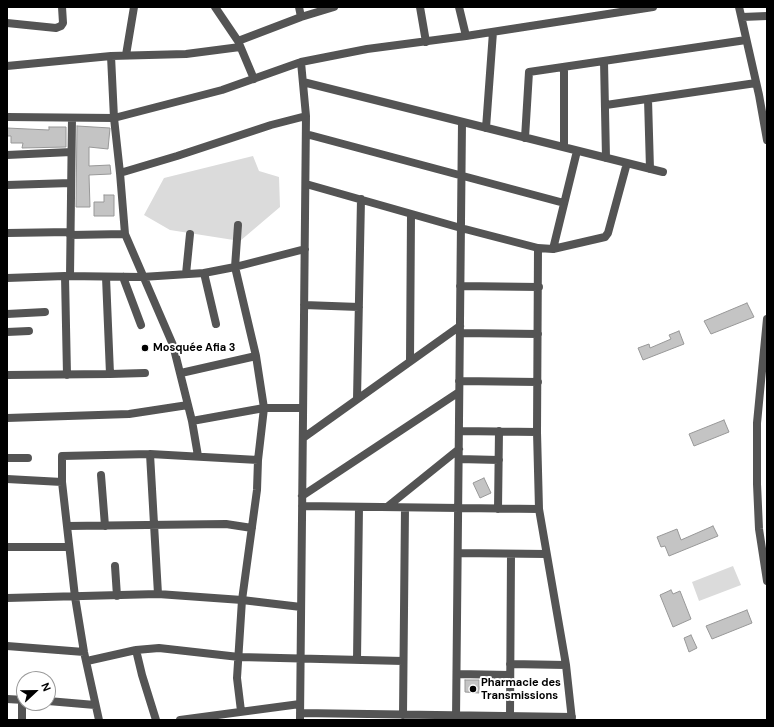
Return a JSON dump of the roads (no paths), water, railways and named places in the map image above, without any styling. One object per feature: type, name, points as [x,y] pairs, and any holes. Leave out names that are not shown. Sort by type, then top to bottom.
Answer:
[{"type":"street","points":[[7,23],[56,28],[61,26],[62,23],[62,7]]},
{"type":"street","points":[[126,55],[134,7]]},
{"type":"street","points":[[215,7],[239,44],[254,79]]},
{"type":"street","points":[[300,7],[301,17]]},
{"type":"street","points":[[7,66],[111,56],[186,54],[239,44],[301,17],[334,7]]},
{"type":"street","points":[[420,7],[426,42]]},
{"type":"street","points":[[459,7],[466,36]]},
{"type":"street","points":[[7,117],[114,118],[222,90],[301,62],[367,49],[426,42],[653,7]]},
{"type":"street","points":[[739,7],[756,83],[763,94],[767,140]]},
{"type":"street","points":[[742,17],[767,16]]},
{"type":"street","points":[[486,128],[493,32]]},
{"type":"street","points":[[525,138],[529,72],[746,40]]},
{"type":"street","points":[[111,56],[114,118],[125,234],[142,277],[166,328],[181,374],[192,421],[198,456]]},
{"type":"street","points":[[604,61],[606,158]]},
{"type":"street","points":[[301,62],[306,116],[306,184],[300,717],[403,715],[456,718],[510,716],[572,719],[566,664],[539,509],[537,432],[539,287],[538,248]]},
{"type":"street","points":[[564,67],[564,148]]},
{"type":"street","points":[[303,82],[663,172]]},
{"type":"street","points":[[606,105],[756,83]]},
{"type":"street","points":[[648,99],[650,169]]},
{"type":"street","points":[[120,173],[177,156],[271,124],[306,116]]},
{"type":"street","points":[[67,376],[67,276],[70,233],[72,118]]},
{"type":"street","points":[[456,718],[462,122]]},
{"type":"street","points":[[306,134],[564,203]]},
{"type":"street","points":[[553,249],[577,151]]},
{"type":"street","points":[[7,155],[71,152]]},
{"type":"street","points":[[306,184],[461,228],[538,248],[553,249],[605,237],[608,233],[627,163]]},
{"type":"street","points":[[7,185],[71,183]]},
{"type":"street","points":[[357,399],[361,199]]},
{"type":"street","points":[[410,361],[411,214]]},
{"type":"street","points":[[238,225],[235,267],[256,356],[264,408],[258,460],[257,490],[242,600],[237,678],[241,711]]},
{"type":"street","points":[[7,233],[125,234]]},
{"type":"street","points":[[186,274],[190,234]]},
{"type":"street","points":[[7,278],[67,276],[142,277],[186,274],[235,267],[305,249]]},
{"type":"street","points":[[204,272],[216,324]]},
{"type":"street","points":[[106,277],[110,374]]},
{"type":"street","points":[[123,277],[141,325]]},
{"type":"street","points":[[460,286],[539,287]]},
{"type":"street","points":[[304,305],[359,307]]},
{"type":"street","points":[[7,314],[45,312]]},
{"type":"street","points":[[767,319],[757,423],[756,484],[758,530],[767,581]]},
{"type":"street","points":[[303,438],[410,361],[460,330],[538,334]]},
{"type":"street","points":[[7,332],[29,331]]},
{"type":"street","points":[[181,374],[256,356]]},
{"type":"street","points":[[7,375],[67,376],[145,373]]},
{"type":"street","points":[[460,381],[538,382]]},
{"type":"street","points":[[302,496],[459,392]]},
{"type":"street","points":[[7,418],[129,414],[188,405]]},
{"type":"street","points":[[192,421],[264,408],[303,408]]},
{"type":"street","points":[[459,431],[537,432]]},
{"type":"street","points":[[498,509],[499,431]]},
{"type":"street","points":[[387,507],[459,449]]},
{"type":"street","points":[[99,720],[94,704],[75,597],[62,482],[61,458],[63,455],[150,454],[258,460]]},
{"type":"street","points":[[150,454],[158,594]]},
{"type":"street","points":[[7,458],[28,458]]},
{"type":"street","points":[[459,459],[499,460]]},
{"type":"street","points":[[101,475],[105,526]]},
{"type":"street","points":[[7,478],[62,482]]},
{"type":"street","points":[[302,506],[539,509]]},
{"type":"street","points":[[357,660],[358,507]]},
{"type":"street","points":[[403,715],[405,508]]},
{"type":"street","points":[[67,526],[226,524],[252,528]]},
{"type":"street","points":[[7,547],[69,547]]},
{"type":"street","points":[[458,553],[546,554]]},
{"type":"street","points":[[510,716],[511,554]]},
{"type":"street","points":[[115,566],[117,596]]},
{"type":"street","points":[[7,598],[158,594],[242,600],[301,607]]},
{"type":"street","points":[[7,646],[84,652]]},
{"type":"street","points":[[87,661],[136,650],[160,648],[238,657],[403,661]]},
{"type":"street","points":[[136,650],[156,720]]},
{"type":"street","points":[[510,664],[566,664]]},
{"type":"street","points":[[457,674],[510,675]]},
{"type":"street","points":[[56,702],[94,704]]},
{"type":"street","points":[[183,720],[300,704]]},
{"type":"place","name":"Mosquée Afia 3","points":[[145,348]]},
{"type":"place","name":"Pharmacie des Transmissions","points":[[473,689]]}]
